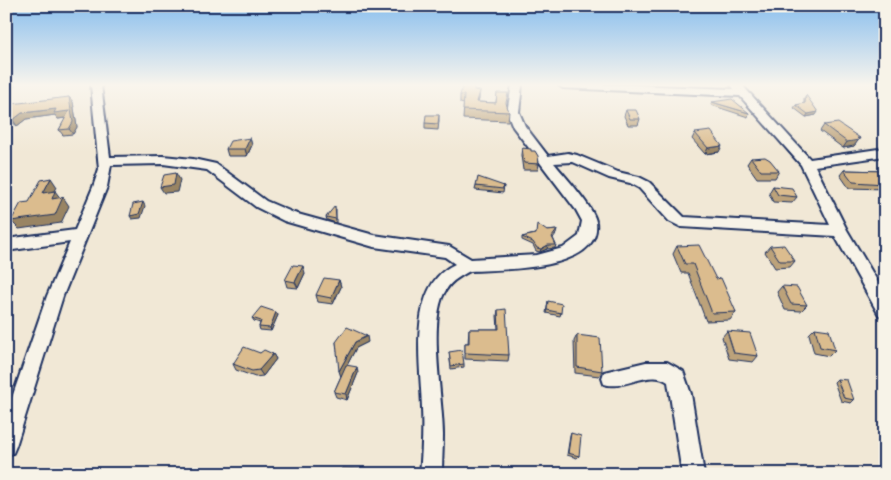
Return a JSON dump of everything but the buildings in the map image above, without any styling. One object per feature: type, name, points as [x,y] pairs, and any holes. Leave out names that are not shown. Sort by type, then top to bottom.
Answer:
[{"type":"street","points":[[6,446],[55,296],[100,187],[105,169],[98,107]]},
{"type":"street","points":[[431,474],[434,435],[428,326],[431,307],[439,286],[455,272],[468,265],[536,261],[568,253],[586,239],[589,221],[582,208],[519,126],[513,112],[514,107]]},
{"type":"street","points":[[757,107],[807,163],[840,231],[885,310]]},
{"type":"street","points":[[807,163],[885,152]]},
{"type":"street","points":[[546,160],[568,157],[577,158],[614,175],[634,180],[644,185],[681,222],[840,231]]},
{"type":"street","points":[[104,160],[163,160],[211,167],[261,204],[289,218],[374,241],[450,252],[468,265]]},
{"type":"street","points":[[6,245],[80,235]]},
{"type":"street","points":[[611,378],[646,370],[667,370],[676,377],[681,394],[693,474]]}]
